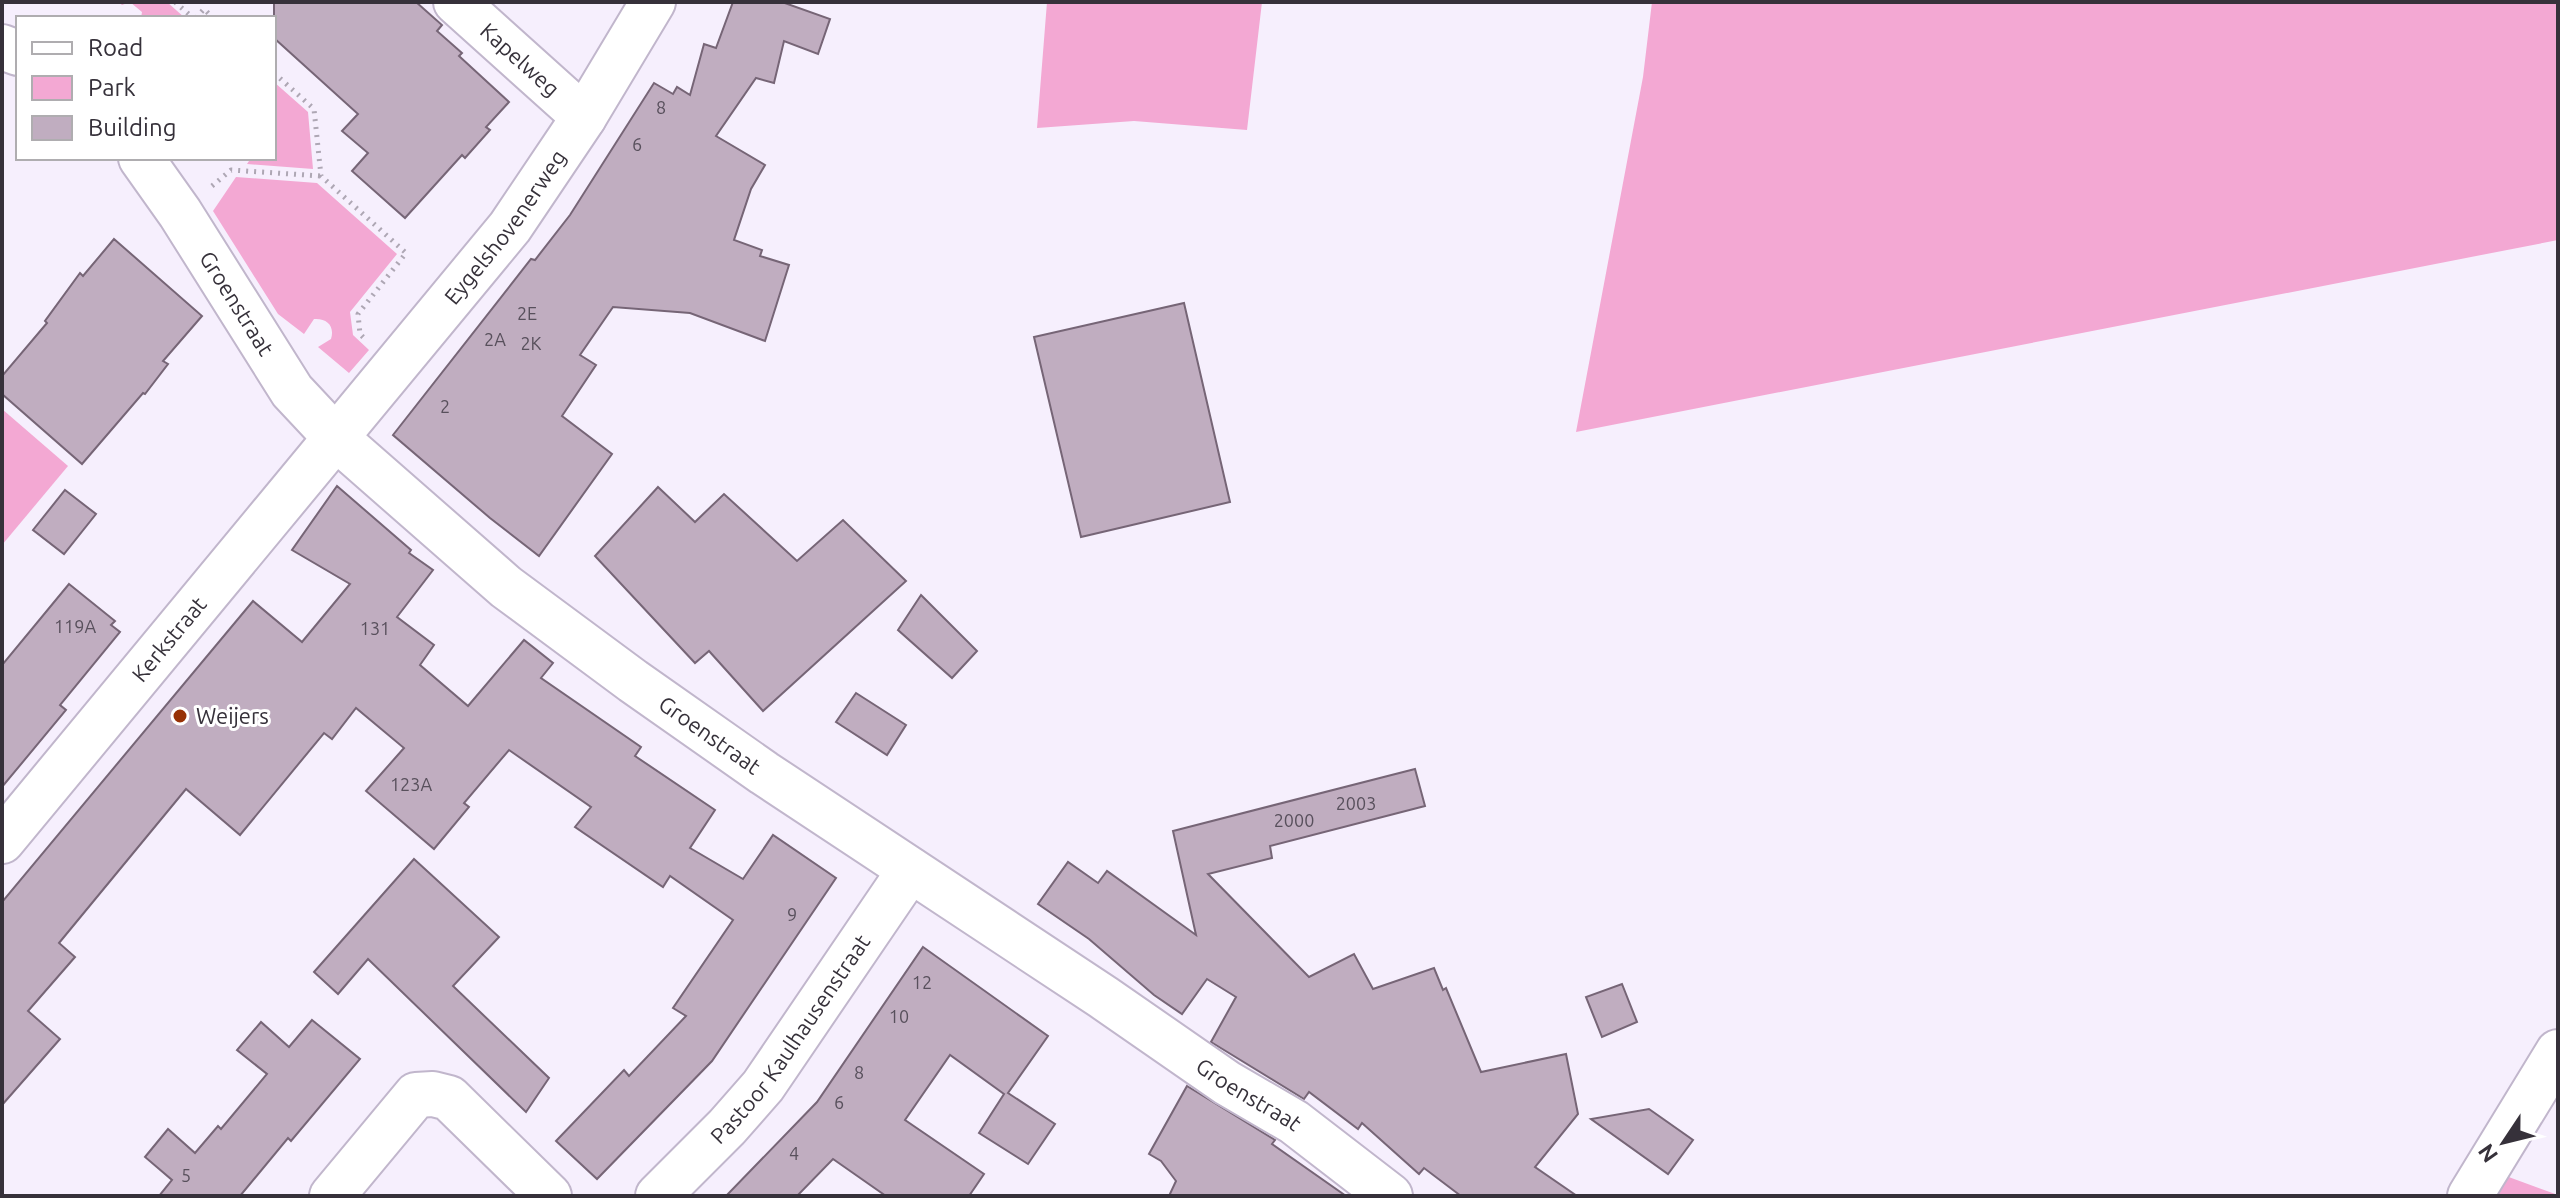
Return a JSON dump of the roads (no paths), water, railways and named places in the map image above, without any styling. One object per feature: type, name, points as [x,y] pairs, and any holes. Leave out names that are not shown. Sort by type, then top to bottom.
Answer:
[{"type":"street","name":"Kapelweg","points":[[456,2],[584,117]]},
{"type":"street","name":"Eygelshovenerweg","points":[[336,438],[510,227],[584,117],[653,2]]},
{"type":"street","name":"Groenstraat","points":[[142,160],[173,202],[292,391],[336,438],[506,587],[633,681],[910,870],[1092,989],[1227,1083],[1294,1122],[1390,1196]]},
{"type":"street","name":"Kerkstraat","points":[[2,841],[336,438]]},
{"type":"street","name":"Pastoor Kaulhausenstraat","points":[[658,1196],[737,1117],[763,1086],[910,870]]},
{"type":"street","points":[[2470,1196],[2558,1052]]},
{"type":"street","points":[[332,1196],[416,1095],[433,1094],[449,1098],[549,1196]]},
{"type":"place","name":"Weijers","points":[[180,716]]}]
